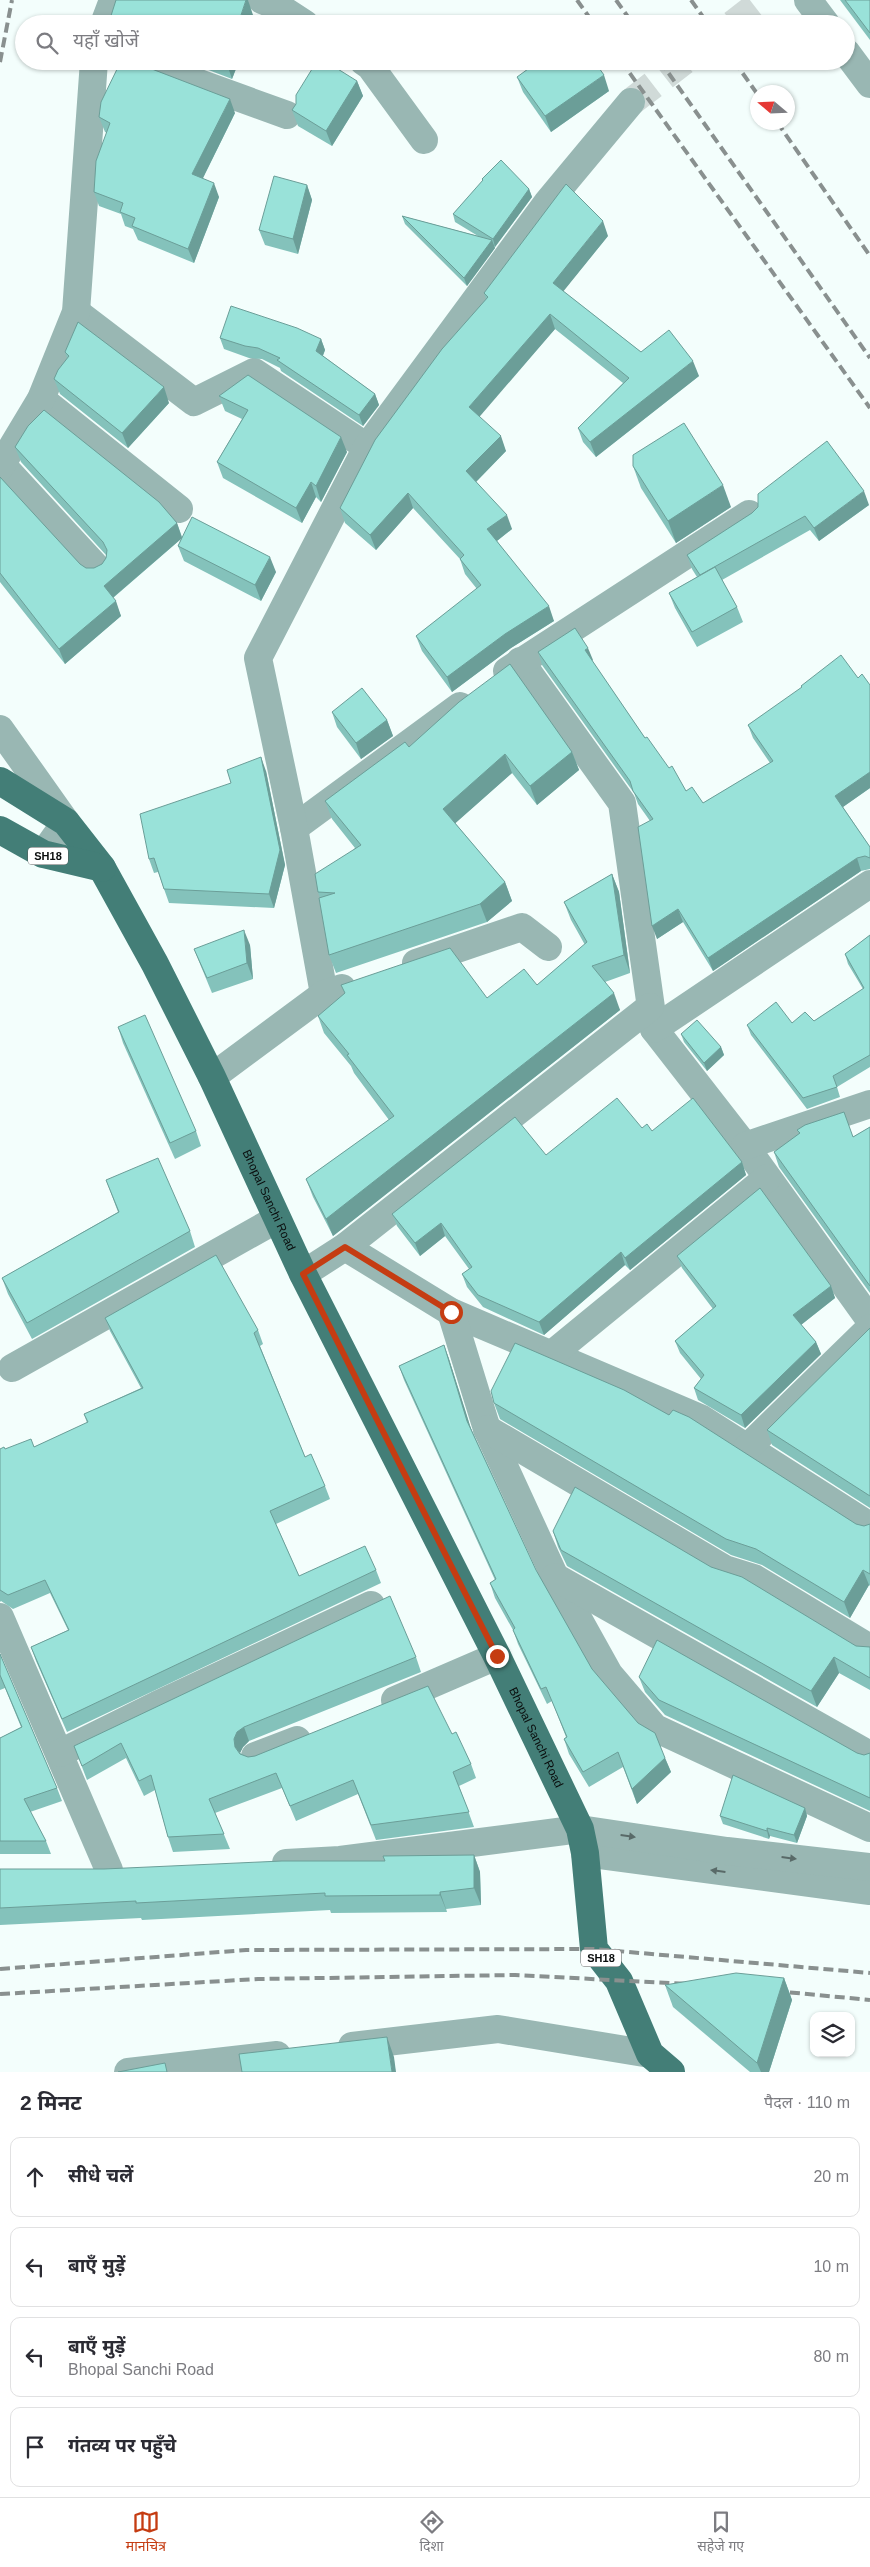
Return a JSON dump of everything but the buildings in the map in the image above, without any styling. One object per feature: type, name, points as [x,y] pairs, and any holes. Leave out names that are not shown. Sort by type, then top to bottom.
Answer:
[{"type":"main road","points":[[0,781],[66,822]]},
{"type":"main road","name":"Bhopal Sanchi Road","points":[[66,822],[102,868],[155,964],[212,1077],[303,1274],[497,1656],[583,1841],[594,1949],[619,1981],[650,2054],[671,2072]]},
{"type":"main road","name":"SH18","points":[[0,830],[43,854],[102,868]]},
{"type":"street","points":[[107,15],[113,0]]},
{"type":"street","points":[[262,0],[279,7],[291,15]]},
{"type":"street","points":[[809,0],[820,15]]},
{"type":"street","points":[[855,64],[870,84]]},
{"type":"street","points":[[93,70],[76,312],[41,399],[1,466],[97,568]]},
{"type":"street","points":[[163,70],[287,115]]},
{"type":"street","points":[[373,70],[424,140]]},
{"type":"street","points":[[324,994],[294,828],[258,658],[367,447],[547,204],[631,102]]},
{"type":"street","points":[[76,312],[194,402],[254,372],[367,447]]},
{"type":"street","points":[[41,399],[179,508]]},
{"type":"street","points":[[294,828],[520,661],[748,514]]},
{"type":"street","points":[[520,661],[622,803],[652,1018],[870,1320]]},
{"type":"street","points":[[0,729],[66,822],[43,854]]},
{"type":"street","points":[[303,1274],[345,1247],[652,1018],[870,884]]},
{"type":"street","points":[[390,972],[522,928],[548,947]]},
{"type":"street","points":[[212,1077],[324,994],[362,981]]},
{"type":"street","points":[[745,1146],[870,1104]]},
{"type":"street","points":[[551,1355],[767,1178]]},
{"type":"street","points":[[12,1368],[277,1219]]},
{"type":"street","points":[[345,1247],[451,1312],[702,1419],[870,1526]]},
{"type":"street","points":[[451,1312],[487,1429],[555,1577],[609,1674],[655,1728],[870,1828]]},
{"type":"street","points":[[748,1448],[870,1328]]},
{"type":"street","points":[[487,1429],[725,1569],[754,1578],[870,1648]]},
{"type":"street","points":[[555,1577],[870,1755]]},
{"type":"street","points":[[60,1753],[157,1705],[386,1598]]},
{"type":"street","points":[[0,1616],[109,1870]]},
{"type":"street","points":[[373,1710],[497,1656]]},
{"type":"street","points":[[255,1756],[319,1731]]},
{"type":"street","points":[[583,1841],[870,1890]]},
{"type":"street","points":[[263,1864],[340,1860],[583,1841],[727,1851],[870,1867]]},
{"type":"street","points":[[79,1870],[138,1869]]},
{"type":"street","points":[[128,2072],[498,2029],[650,2054]]},
{"type":"tunnel","points":[[745,15],[764,0]]},
{"type":"tunnel","points":[[631,102],[672,70]]},
{"type":"railway","points":[[0,62],[12,0]]},
{"type":"railway","points":[[577,0],[588,15]]},
{"type":"railway","points":[[616,0],[627,15]]},
{"type":"railway","points":[[691,0],[702,15]]},
{"type":"railway","points":[[627,70],[870,408]]},
{"type":"railway","points":[[666,70],[870,358]]},
{"type":"railway","points":[[740,70],[751,85]]},
{"type":"railway","points":[[783,130],[870,256]]},
{"type":"railway","points":[[0,1969],[246,1950],[594,1949],[870,1973]]},
{"type":"railway","points":[[0,1994],[258,1979],[515,1975],[688,1984]]},
{"type":"railway","points":[[775,1991],[870,2000]]},
{"type":"route","points":[[451,1312],[345,1247],[303,1274],[497,1656]]}]
